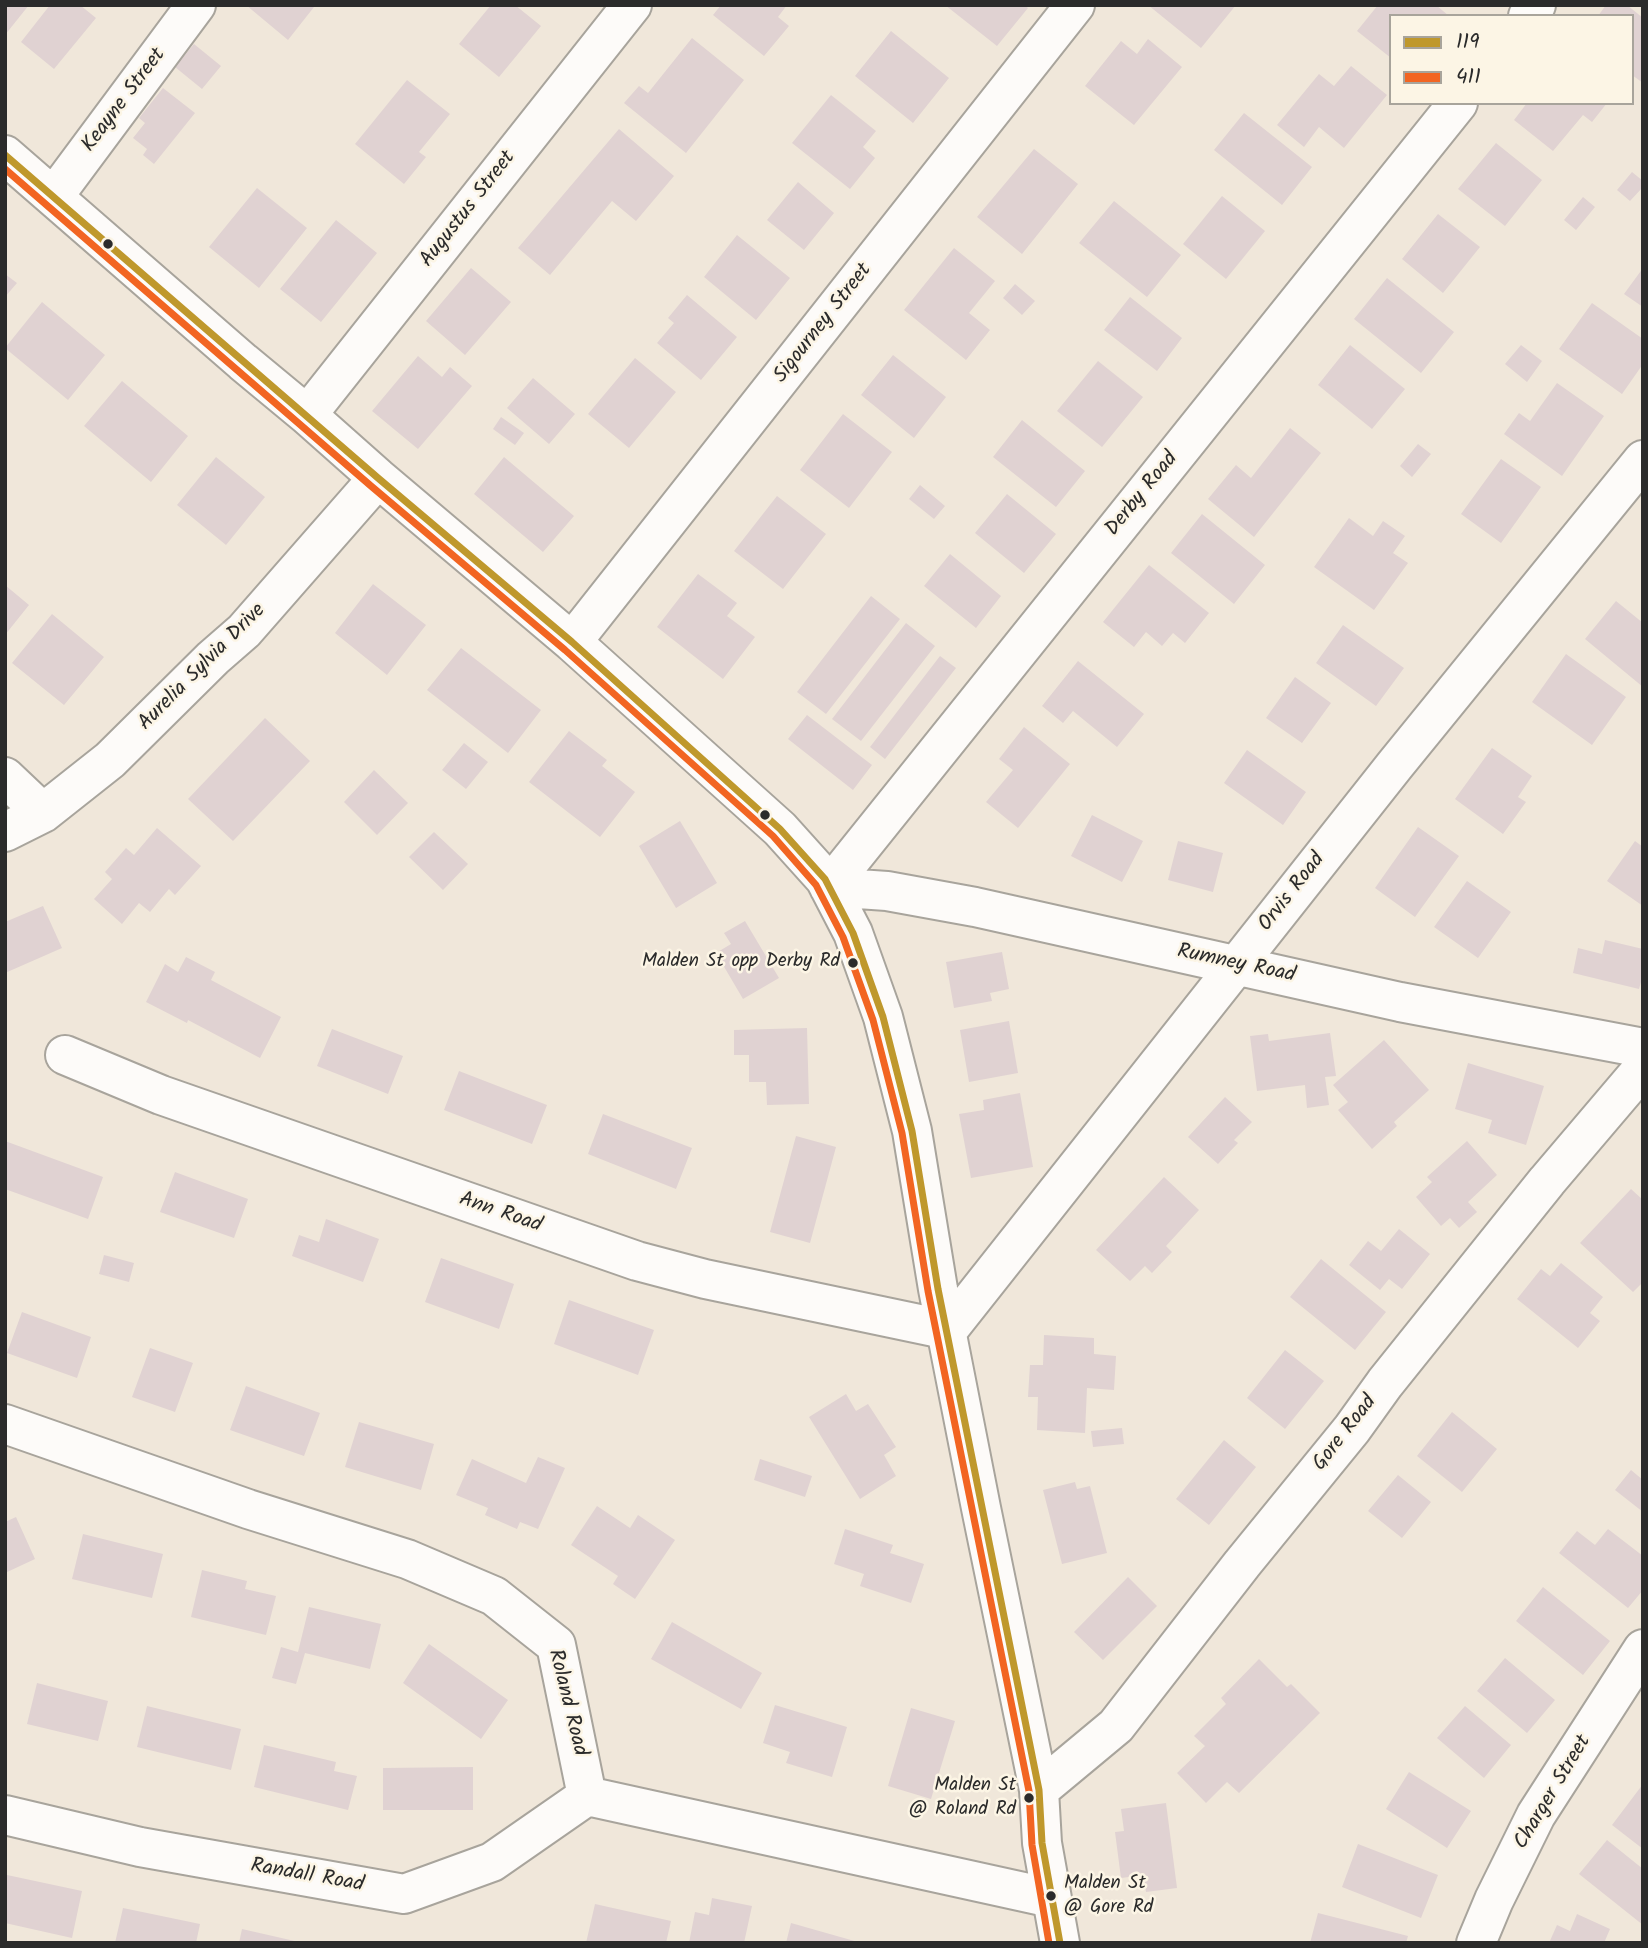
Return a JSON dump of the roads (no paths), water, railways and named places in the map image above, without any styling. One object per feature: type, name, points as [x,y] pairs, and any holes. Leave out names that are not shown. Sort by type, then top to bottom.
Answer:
[{"type":"street","name":"Keayne Street","points":[[54,196],[196,5]]},
{"type":"street","name":"Augustus Street","points":[[307,415],[632,5]]},
{"type":"street","name":"Sigourney Street","points":[[572,642],[1075,5]]},
{"type":"street","name":"Derby Road","points":[[829,887],[1456,105]]},
{"type":"street","points":[[5,155],[572,642],[780,829],[825,879],[853,933],[883,1017],[912,1131],[938,1289],[1039,1790],[1042,1843],[1060,1943]]},
{"type":"street","name":"Orvis Road","points":[[948,1330],[1395,765],[1643,460]]},
{"type":"street","name":"Aurelia Sylvia Drive","points":[[5,832],[43,813],[110,760],[244,631],[378,478]]},
{"type":"street","points":[[5,776],[43,813]]},
{"type":"street","name":"Rumney Road","points":[[829,887],[887,891],[975,907],[1437,1009],[1643,1048]]},
{"type":"street","name":"Ann Road","points":[[65,1055],[161,1096],[637,1261],[705,1279],[948,1330]]},
{"type":"street","name":"Gore Road","points":[[1039,1790],[1116,1726],[1539,1190],[1643,1068]]},
{"type":"street","name":"Roland Road","points":[[5,1424],[273,1517],[407,1559],[494,1596],[556,1645],[587,1796]]},
{"type":"street","name":"Charger Street","points":[[1476,1943],[1536,1815],[1643,1649]]},
{"type":"street","points":[[587,1796],[1052,1898]]},
{"type":"street","name":"Randall Road","points":[[5,1815],[140,1847],[404,1894],[492,1862],[587,1796]]},
{"type":"place","name":"Malden St opp Derby Rd","points":[[853,963]]},
{"type":"place","name":"Malden St @ Roland Rd","points":[[1029,1798]]},
{"type":"place","name":"Malden St @ Gore Rd","points":[[1051,1896]]}]
